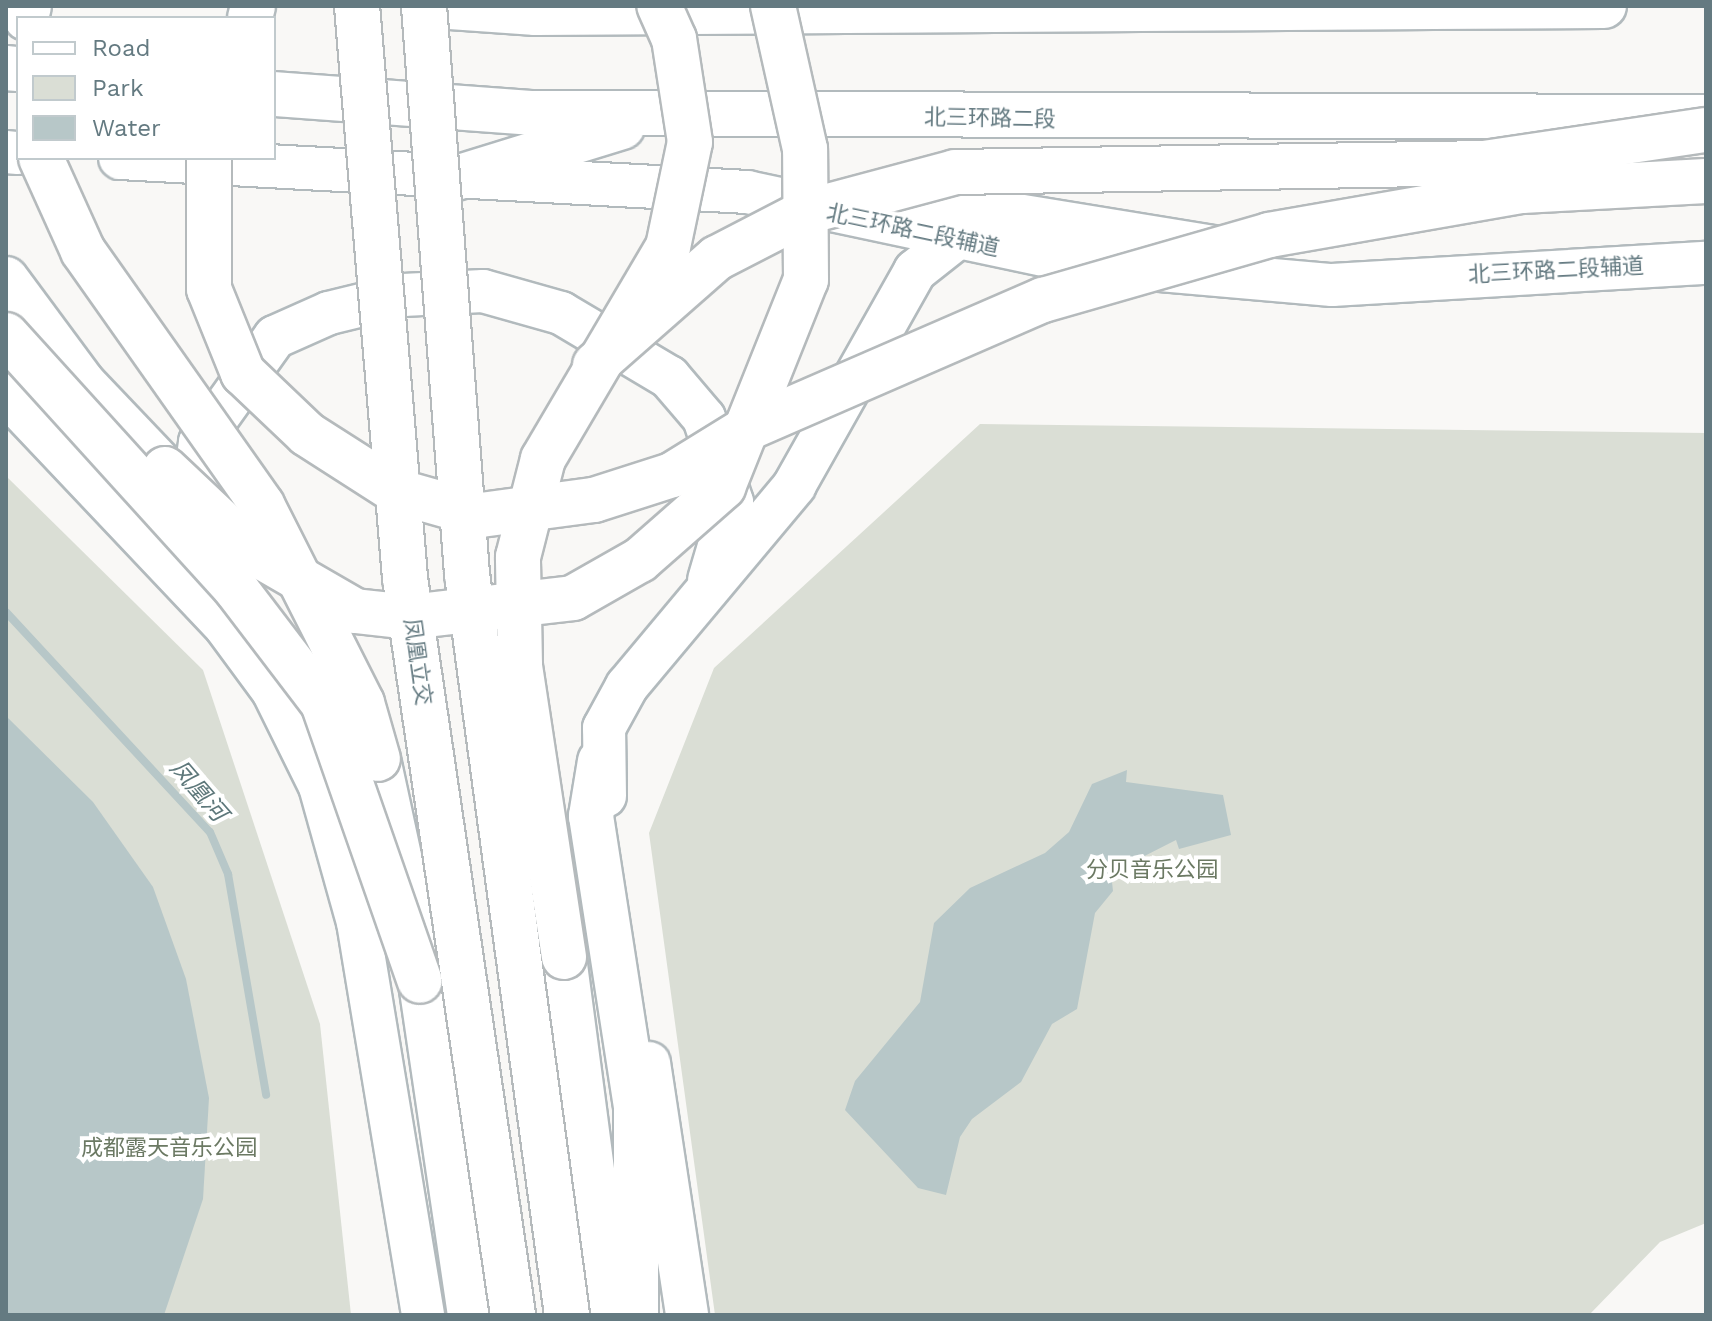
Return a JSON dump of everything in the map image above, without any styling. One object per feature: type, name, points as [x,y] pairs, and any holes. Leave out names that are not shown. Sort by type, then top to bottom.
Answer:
[{"type":"highway","name":"凤凰立交","points":[[357,6],[405,578],[513,1315]]},
{"type":"highway","points":[[424,6],[467,574],[567,1315]]},
{"type":"highway","points":[[436,6],[536,13],[1604,6]]},
{"type":"highway","points":[[611,1315],[564,957],[520,665],[518,557],[543,459],[595,365],[668,247],[690,142],[674,39],[659,6]]},
{"type":"highway","points":[[6,279],[83,383],[165,469],[253,552],[355,611],[451,615],[573,598],[640,560],[723,487],[806,280],[805,149],[773,6]]},
{"type":"highway","name":"北三环路二段","points":[[276,94],[532,113],[1281,121],[1706,117]]},
{"type":"highway","points":[[456,178],[663,115]]},
{"type":"highway","points":[[595,365],[717,258],[806,212],[955,172],[1484,163],[1706,130]]},
{"type":"highway","points":[[42,160],[83,251],[262,505],[362,703],[420,981],[470,1315]]},
{"type":"highway","points":[[209,160],[209,289],[243,373],[307,434],[396,491],[481,515],[594,500],[672,475],[748,428],[1043,300],[1269,235],[1522,191],[1706,181]]},
{"type":"highway","points":[[6,335],[236,589],[323,703],[420,981]]},
{"type":"highway","points":[[600,761],[591,816],[636,1107],[636,1315]]},
{"type":"main road","name":"北三环路二段辅道","points":[[154,160],[747,192],[953,241],[1080,263],[1332,285],[1544,268],[1706,263]]},
{"type":"main road","points":[[747,192],[987,210],[1145,239],[1364,263],[1544,268]]},
{"type":"main road","points":[[687,1315],[600,761],[604,728],[627,686],[702,604],[794,486],[915,271],[953,241]]},
{"type":"main road","points":[[226,627],[195,478],[200,442],[275,337],[329,313],[403,295],[483,291],[561,313],[669,377],[704,418],[732,502],[702,604]]},
{"type":"main road","points":[[6,394],[226,627],[273,691],[320,786],[358,922],[423,1315]]},
{"type":"green space","name":"分贝音乐公园","points":[[980,424],[1706,433],[1706,1223],[1660,1242],[1589,1315],[715,1315],[649,833],[714,668]]},
{"type":"green space","name":"成都露天音乐公园","points":[[6,476],[203,670],[320,1024],[351,1315],[6,1315]]},
{"type":"water","points":[[6,716],[93,802],[153,887],[186,979],[209,1098],[203,1199],[164,1315],[6,1315]]},
{"type":"water","points":[[1127,770],[1126,782],[1223,795],[1231,835],[1179,849],[1176,840],[1111,873],[1113,891],[1095,913],[1077,1009],[1052,1024],[1021,1082],[972,1119],[960,1137],[946,1195],[918,1188],[845,1110],[855,1081],[920,1002],[934,923],[970,888],[1045,853],[1069,832],[1092,784]]},
{"type":"waterway","name":"凤凰河","points":[[6,612],[210,832],[228,874],[266,1095]]}]
